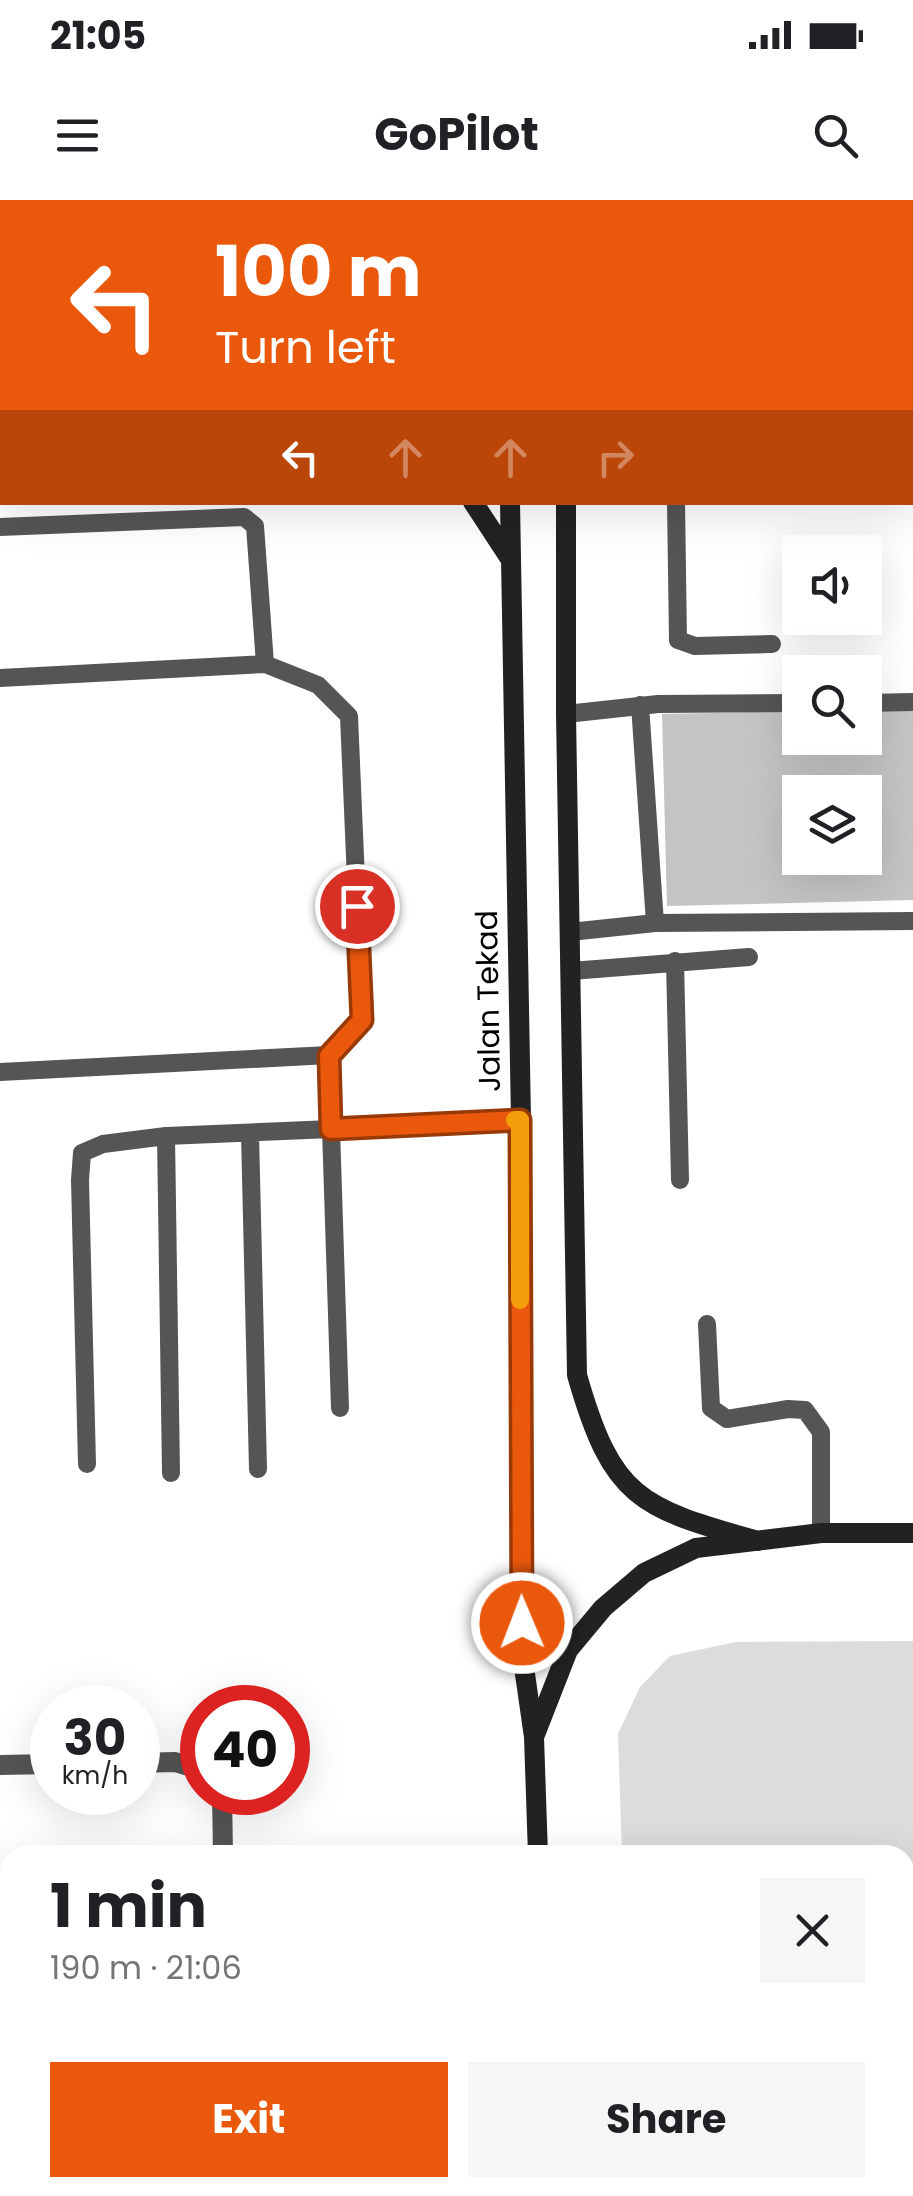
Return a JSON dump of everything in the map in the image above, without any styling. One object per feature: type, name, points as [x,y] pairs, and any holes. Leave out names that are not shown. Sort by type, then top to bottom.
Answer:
[{"type":"street","points":[[475,505],[510,559]]},
{"type":"street","name":"Jalan Tekad","points":[[510,505],[520,1120],[522,1660],[534,1738],[538,1845]]},
{"type":"street","points":[[566,505],[577,1375],[593,1432],[615,1472],[647,1502],[694,1523],[758,1541]]},
{"type":"street","points":[[534,1738],[568,1650],[604,1608],[644,1573],[696,1548],[821,1533],[913,1533]]},
{"type":"street","points":[[0,1765],[30,1764]]},
{"type":"street","points":[[222,1815],[223,1845]]},
{"type":"lane","points":[[676,505],[678,640],[695,646],[772,644]]},
{"type":"lane","points":[[0,528],[244,510],[255,526],[265,664]]},
{"type":"lane","points":[[0,678],[265,664],[318,685],[349,716],[362,1020],[329,1056],[340,1408]]},
{"type":"lane","points":[[882,703],[913,702]]},
{"type":"lane","points":[[566,714],[640,706],[782,703]]},
{"type":"lane","points":[[640,706],[655,923]]},
{"type":"lane","points":[[570,932],[655,923],[913,922]]},
{"type":"lane","points":[[570,971],[749,957]]},
{"type":"lane","points":[[675,961],[680,1180]]},
{"type":"lane","points":[[0,1072],[329,1056]]},
{"type":"lane","points":[[86,1464],[82,1153],[103,1144],[166,1136],[520,1120]]},
{"type":"lane","points":[[250,1134],[258,1469]]},
{"type":"lane","points":[[166,1136],[170,1474]]},
{"type":"lane","points":[[706,1324],[711,1408],[728,1419],[805,1410],[821,1432],[821,1533]]},
{"type":"shaded area","points":[[913,1641],[913,1845],[622,1845],[618,1734],[640,1687],[670,1656],[736,1642]]},
{"type":"building","points":[[913,708],[913,900],[667,906],[662,714],[782,711],[782,755],[882,755],[882,709]]},
{"type":"slow traffic","points":[[515,1120],[520,1120],[520,1300]]},
{"type":"route","points":[[357,906],[362,1020],[329,1056],[331,1129],[520,1120],[522,1623]]}]
